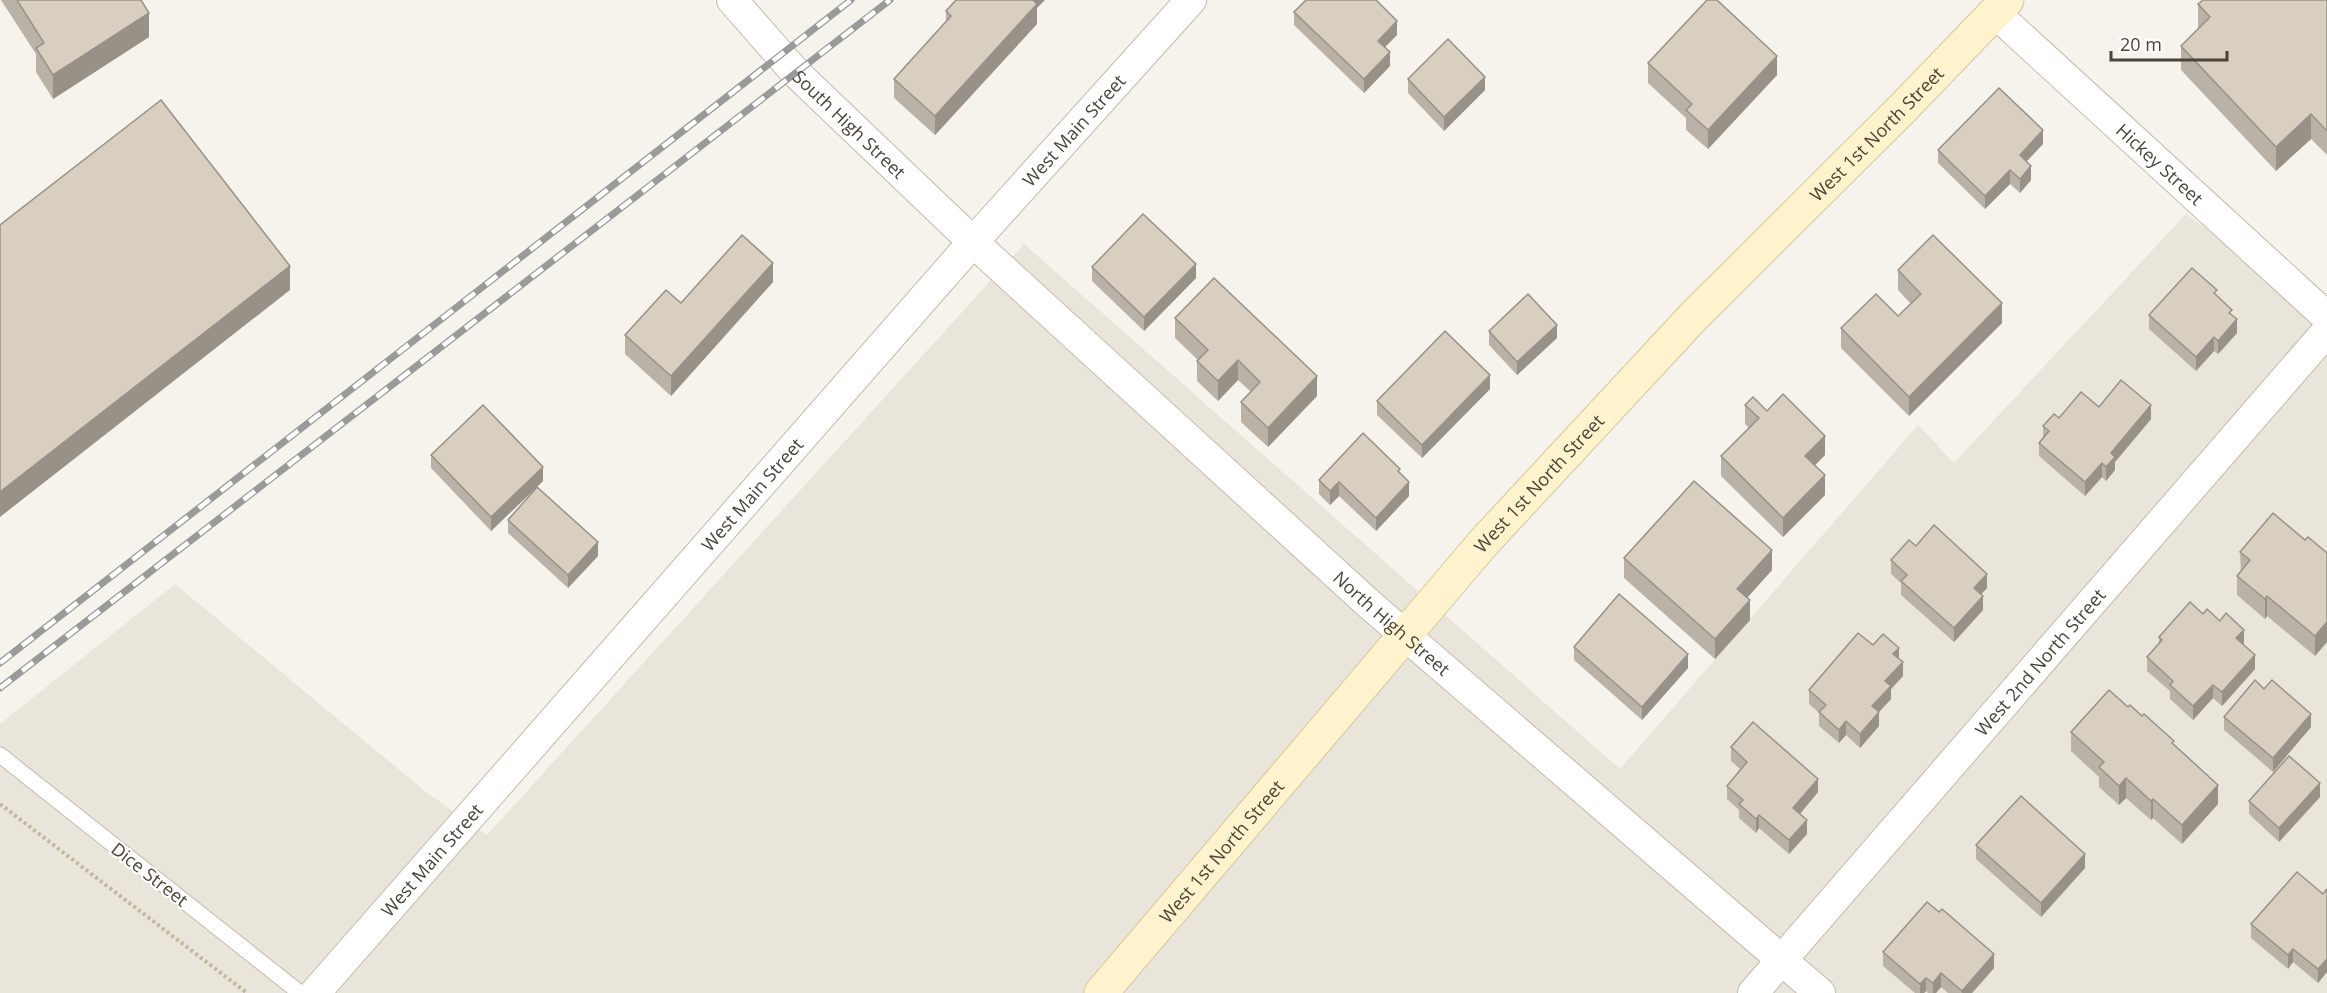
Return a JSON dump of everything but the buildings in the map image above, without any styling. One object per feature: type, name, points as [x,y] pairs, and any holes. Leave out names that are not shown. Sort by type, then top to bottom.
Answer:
[{"type":"main road","name":"West 1st North Street","points":[[1101,993],[1484,542],[1694,316],[1903,108],[2001,6]]},
{"type":"street","name":"South High Street","points":[[732,0],[796,73],[973,242]]},
{"type":"street","name":"West Main Street","points":[[315,993],[973,242],[1191,0]]},
{"type":"street","name":"Hickey Street","points":[[2001,6],[2327,317]]},
{"type":"street","name":"North High Street","points":[[973,242],[1404,636],[1782,958],[1820,993]]},
{"type":"street","name":"West 2nd North Street","points":[[1753,993],[2327,331]]},
{"type":"lane","name":"Dice Street","points":[[0,755],[300,993]]},
{"type":"path","points":[[0,804],[247,993]]},
{"type":"shaded area","points":[[2186,214],[2327,318],[2327,993],[0,993],[0,724],[175,584],[426,792],[487,835],[1024,244],[1620,769],[1918,425],[1954,463]]},
{"type":"railway","points":[[0,663],[851,0]]},
{"type":"railway","points":[[0,688],[890,0]]}]
